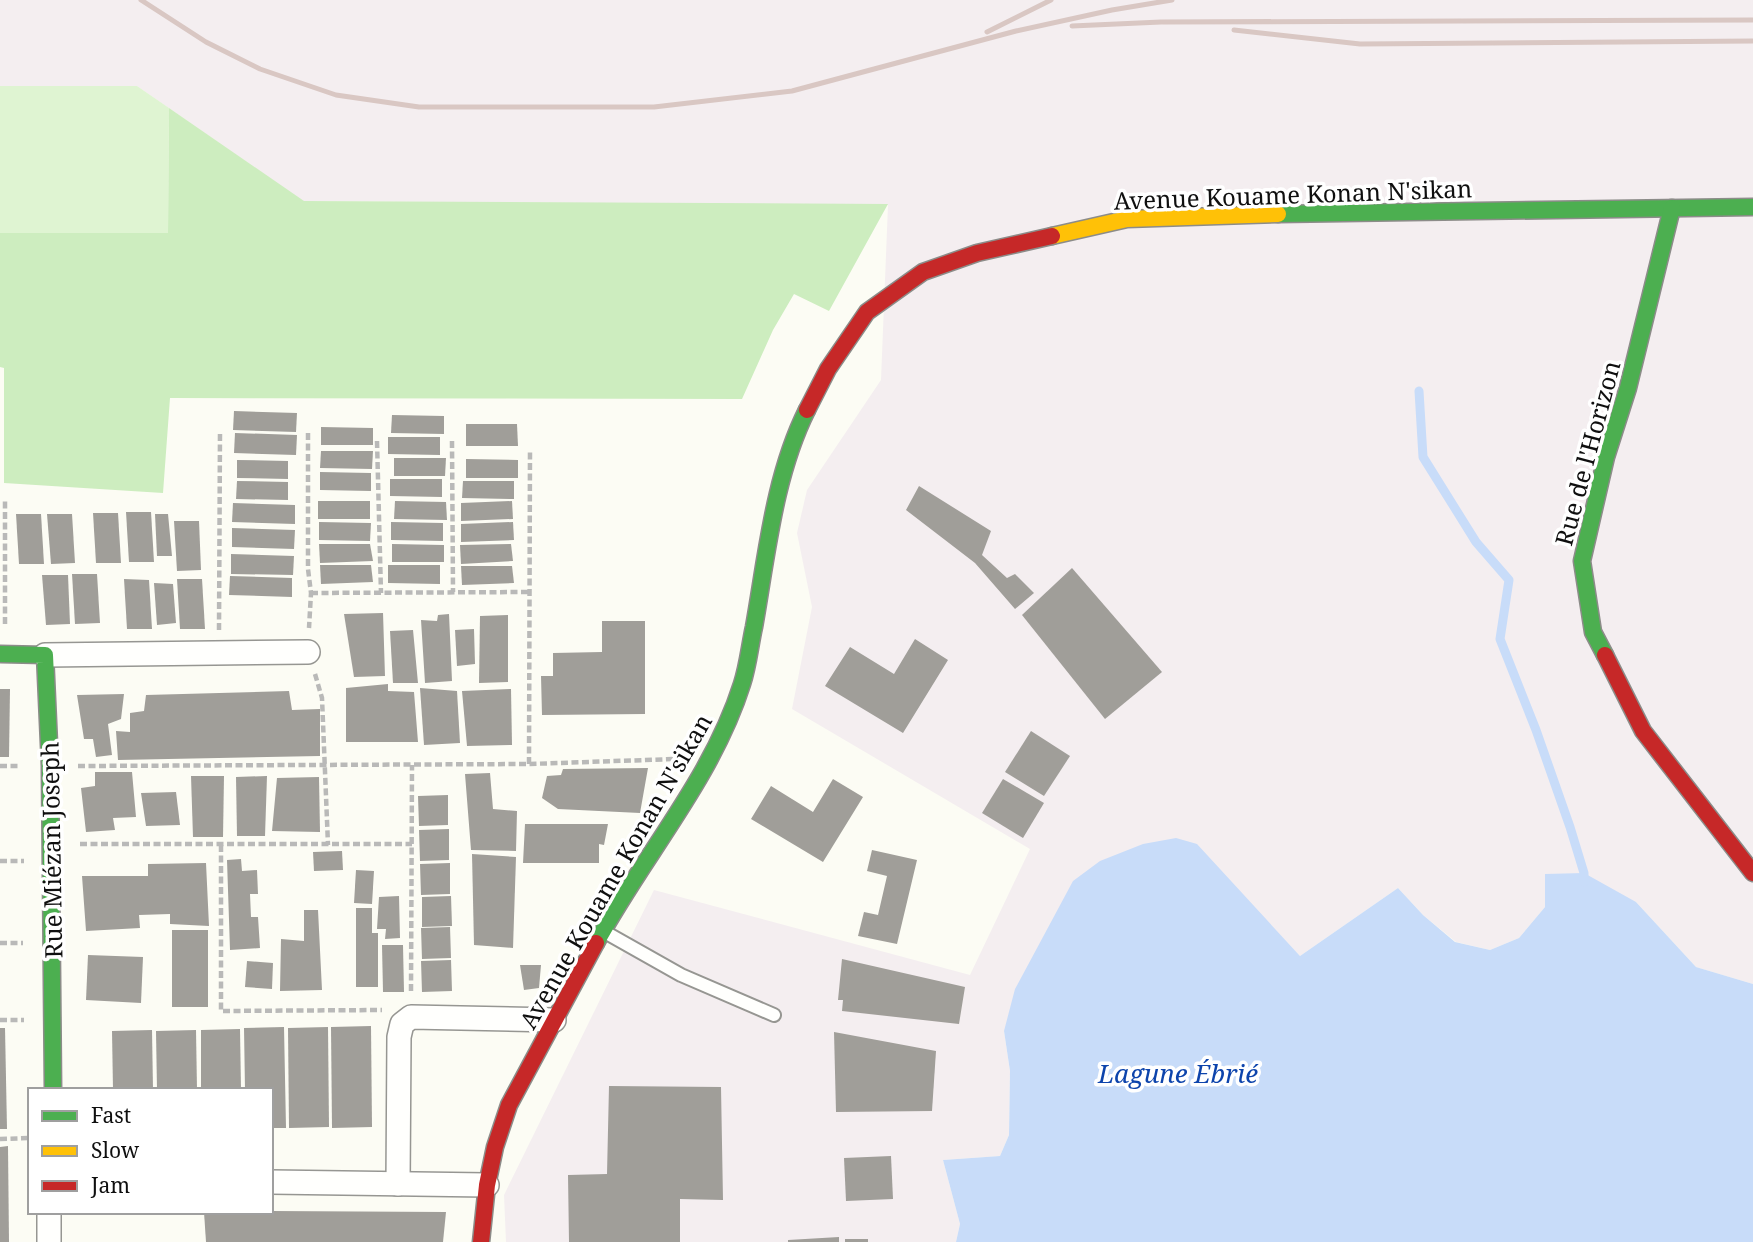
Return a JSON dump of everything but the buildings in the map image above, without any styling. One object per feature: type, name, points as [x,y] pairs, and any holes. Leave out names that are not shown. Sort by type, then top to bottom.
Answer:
[{"type":"street","name":"Avenue Kouame Konan N'sikan","points":[[481,1242],[487,1185],[495,1147],[509,1105],[603,931],[712,758],[743,681],[782,479],[795,435],[828,369],[867,312],[923,272],[978,253],[1127,219],[1330,212],[1753,207]]},
{"type":"street","name":"Rue de l'Horizon","points":[[1672,208],[1634,362],[1606,457],[1582,561],[1593,632],[1643,732],[1753,873]]},
{"type":"street","points":[[2,654],[308,652]]},
{"type":"street","name":"Rue Miézan Joseph","points":[[45,655],[50,766],[53,1088]]},
{"type":"street","points":[[398,1184],[399,1037],[407,1021],[554,1020]]},
{"type":"street","points":[[273,1182],[487,1185]]},
{"type":"street","points":[[49,1214],[49,1242]]},
{"type":"lane","points":[[603,931],[681,975],[774,1015]]},
{"type":"path","points":[[219,654],[220,431]]},
{"type":"path","points":[[308,433],[308,569],[311,593],[308,652],[322,698],[328,845]]},
{"type":"path","points":[[377,441],[381,593]]},
{"type":"path","points":[[453,441],[453,592]]},
{"type":"path","points":[[529,764],[530,449]]},
{"type":"path","points":[[2,654],[5,498]]},
{"type":"path","points":[[311,593],[530,592]]},
{"type":"path","points":[[50,766],[529,764],[712,758]]},
{"type":"path","points":[[221,845],[221,1011],[384,1010],[407,1021],[412,765]]},
{"type":"path","points":[[50,843],[412,844]]},
{"type":"path","points":[[0,1139],[28,1138]]},
{"type":"shaded area","points":[[0,0],[1753,0],[1753,984],[1696,967],[1636,902],[1545,907],[1519,938],[1490,950],[1456,942],[1423,915],[1398,888],[1300,956],[1265,919],[1004,1031],[1010,1071],[1009,1135],[1000,1156],[943,1160],[960,1224],[956,1242],[506,1242],[504,1195],[654,890],[970,975],[1030,849],[792,709],[812,607],[797,533],[807,490],[881,380],[888,205],[303,201],[137,86],[0,86]]},
{"type":"green space","points":[[0,86],[137,86],[169,108],[168,233],[0,233]]},
{"type":"green space","points":[[169,108],[304,201],[888,204],[829,311],[794,294],[773,330],[742,399],[170,398],[163,493],[4,483],[4,368],[0,367],[0,233],[168,233]]},
{"type":"water","name":"Lagune Ébrié","points":[[1176,838],[1197,844],[1300,956],[1398,888],[1423,915],[1455,942],[1490,950],[1519,938],[1545,907],[1545,874],[1584,873],[1636,902],[1696,967],[1753,984],[1753,1242],[956,1242],[960,1224],[943,1160],[1000,1156],[1009,1135],[1010,1071],[1004,1031],[1015,989],[1073,881],[1100,861],[1143,844]]},
{"type":"waterway","points":[[1419,391],[1423,457],[1476,542],[1509,580],[1500,639],[1570,827],[1584,873],[1584,882]]},
{"type":"railway","points":[[141,0],[206,42],[260,69],[336,95],[419,107],[654,107],[792,91],[1016,31],[1172,0]]},
{"type":"railway","points":[[987,32],[1051,0]]},
{"type":"railway","points":[[1072,26],[1161,22],[1753,20]]},
{"type":"railway","points":[[1234,30],[1360,44],[1753,41]]},
{"type":"traffic: fast","points":[[1278,214],[1753,207]]},
{"type":"traffic: fast","points":[[1605,655],[1593,632],[1582,561],[1606,457],[1628,388],[1672,208]]},
{"type":"traffic: fast","points":[[596,943],[695,785],[729,719],[746,670],[779,488],[807,410]]},
{"type":"traffic: fast","points":[[0,654],[45,655],[50,766],[53,1088]]},
{"type":"traffic: slow","points":[[1052,236],[1127,219],[1278,214]]},
{"type":"traffic: jam","points":[[807,410],[828,369],[867,312],[923,272],[977,253],[1052,236]]},
{"type":"traffic: jam","points":[[1605,655],[1643,731],[1753,873]]},
{"type":"traffic: jam","points":[[481,1242],[487,1185],[495,1147],[509,1105],[596,943]]}]
